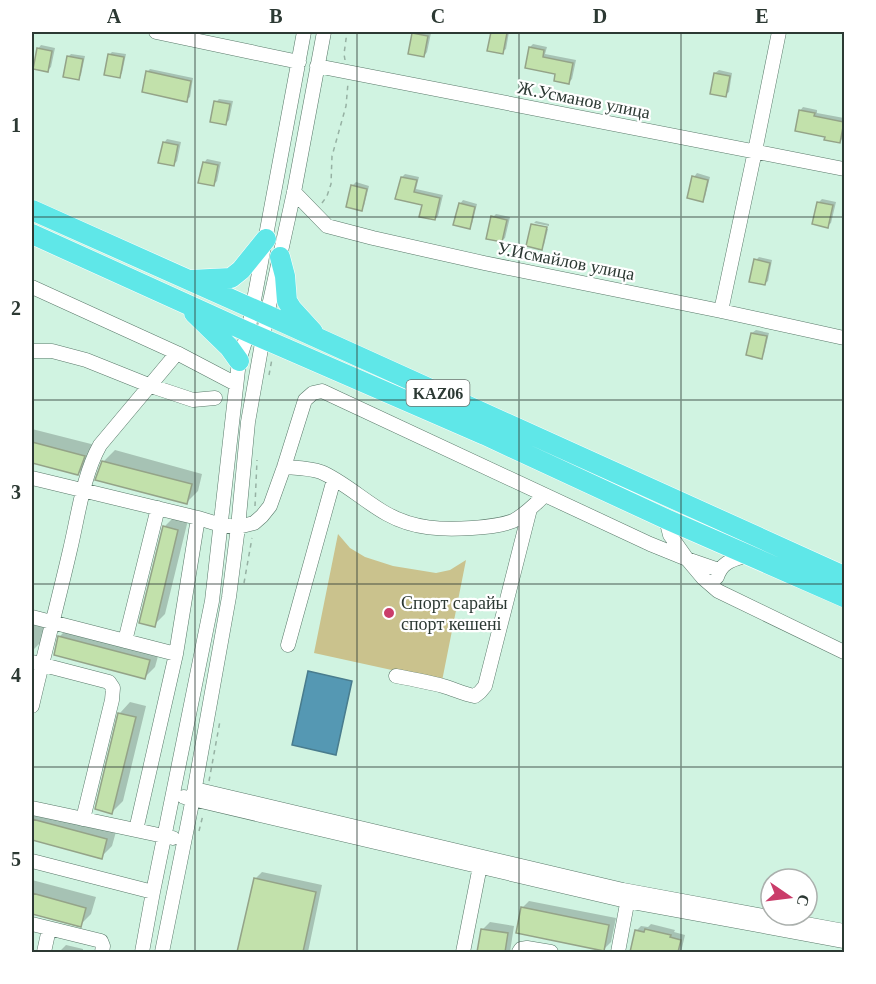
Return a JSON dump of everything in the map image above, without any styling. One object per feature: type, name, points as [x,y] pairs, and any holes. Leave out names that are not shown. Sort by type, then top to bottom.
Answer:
[{"type":"highway","name":"KАZ06","points":[[32,210],[321,340],[666,519],[844,597]]},
{"type":"highway","name":"KАZ06","points":[[32,234],[256,335],[488,426],[844,576]]},
{"type":"highway","points":[[186,280],[231,278],[241,270],[266,239]]},
{"type":"highway","points":[[280,257],[285,276],[287,301],[321,340]]},
{"type":"highway","points":[[181,301],[229,347],[239,361]]},
{"type":"street","points":[[156,32],[298,62]]},
{"type":"street","points":[[162,952],[194,794],[226,609],[238,527],[266,239],[304,32]]},
{"type":"street","points":[[260,312],[280,257],[324,32]]},
{"type":"street","points":[[721,311],[779,32]]},
{"type":"street","name":"Ж.Усманов улица","points":[[317,66],[844,169]]},
{"type":"street","name":"У.Исмайлов улица","points":[[294,192],[327,226],[484,263],[844,338]]},
{"type":"street","points":[[32,288],[177,353],[236,384]]},
{"type":"street","points":[[142,952],[212,601],[239,361],[256,335]]},
{"type":"street","points":[[32,351],[52,351],[86,360],[193,400],[215,398]]},
{"type":"street","points":[[32,706],[37,664],[53,622],[93,460],[100,445],[177,353]]},
{"type":"street","points":[[32,478],[221,525],[238,527],[254,522],[270,506],[305,400],[313,393],[322,391],[650,544],[719,570]]},
{"type":"street","points":[[284,467],[320,471],[389,515],[411,525],[426,528],[448,530],[499,525],[514,520],[545,495]]},
{"type":"street","points":[[288,645],[334,479]]},
{"type":"street","points":[[125,641],[158,508]]},
{"type":"street","points":[[396,676],[442,685],[463,694],[475,696],[480,693],[485,686],[530,509]]},
{"type":"street","points":[[136,830],[176,654],[198,518]]},
{"type":"street","points":[[650,544],[661,533],[666,519]]},
{"type":"street","points":[[666,519],[670,535],[687,559],[718,591],[844,652]]},
{"type":"street","points":[[718,591],[719,570],[726,562],[748,555]]},
{"type":"street","points":[[32,616],[176,654]]},
{"type":"street","points":[[37,664],[109,682],[113,688],[84,819]]},
{"type":"street","points":[[174,789],[480,866],[844,941]]},
{"type":"street","points":[[194,794],[629,896],[844,931]]},
{"type":"street","points":[[32,808],[184,840]]},
{"type":"street","points":[[32,861],[153,892]]},
{"type":"street","points":[[463,952],[480,866]]},
{"type":"street","points":[[618,952],[629,896]]},
{"type":"street","points":[[32,924],[101,941],[102,952]]},
{"type":"street","points":[[44,952],[49,928]]},
{"type":"street","points":[[519,952],[527,948],[550,952]]},
{"type":"path","points":[[314,213],[327,196],[332,184],[332,156],[346,106],[348,84],[344,54],[347,32]]},
{"type":"shaded area","name":"Спорт сарайы спорт кешені","points":[[338,534],[350,548],[365,557],[393,566],[436,573],[450,570],[466,560],[442,681],[314,653]]},
{"type":"water","points":[[308,671],[352,681],[336,755],[292,745]]},
{"type":"building","points":[[491,32],[507,33],[503,54],[487,51]]},
{"type":"building","points":[[412,33],[428,36],[424,57],[408,54]]},
{"type":"building","points":[[529,47],[544,50],[543,57],[573,63],[569,84],[554,81],[555,74],[525,68]]},
{"type":"building","points":[[37,48],[52,51],[48,72],[33,69]]},
{"type":"building","points":[[108,54],[124,57],[120,78],[104,75]]},
{"type":"building","points":[[67,56],[83,59],[79,80],[63,77]]},
{"type":"building","points":[[146,71],[191,81],[187,102],[142,92]]},
{"type":"building","points":[[714,73],[730,76],[726,97],[710,94]]},
{"type":"building","points":[[214,101],[230,104],[226,125],[210,122]]},
{"type":"building","points":[[799,110],[815,113],[814,116],[844,122],[840,143],[824,140],[825,137],[795,131]]},
{"type":"building","points":[[163,142],[178,145],[174,166],[158,163]]},
{"type":"building","points":[[203,162],[218,165],[214,186],[198,183]]},
{"type":"building","points":[[692,176],[708,180],[703,202],[687,198]]},
{"type":"building","points":[[401,177],[417,180],[414,192],[440,198],[435,220],[419,217],[422,205],[395,199]]},
{"type":"building","points":[[351,185],[367,189],[362,211],[346,207]]},
{"type":"building","points":[[817,202],[833,205],[828,228],[812,224]]},
{"type":"building","points":[[459,203],[475,207],[470,229],[453,225]]},
{"type":"building","points":[[491,216],[507,220],[502,242],[486,239]]},
{"type":"building","points":[[531,224],[547,227],[542,250],[526,246]]},
{"type":"building","points":[[754,259],[770,263],[765,285],[749,282]]},
{"type":"building","points":[[751,333],[767,336],[762,359],[746,355]]},
{"type":"building","points":[[32,442],[85,456],[78,475],[32,463]]},
{"type":"building","points":[[102,461],[192,484],[187,504],[95,480]]},
{"type":"building","points":[[163,526],[178,530],[155,627],[139,623]]},
{"type":"building","points":[[58,636],[150,660],[145,679],[54,655]]},
{"type":"building","points":[[118,713],[136,717],[112,814],[95,809]]},
{"type":"building","points":[[32,819],[107,839],[102,859],[32,840]]},
{"type":"building","points":[[254,878],[316,892],[303,952],[237,952]]},
{"type":"building","points":[[32,893],[86,908],[81,927],[32,914]]},
{"type":"building","points":[[521,907],[609,925],[604,951],[516,933]]},
{"type":"building","points":[[481,929],[508,933],[505,952],[477,952]]},
{"type":"building","points":[[645,929],[671,935],[670,937],[681,940],[678,952],[630,952],[635,930],[644,932]]},
{"type":"place","name":"Спорт сарайы спорт кешені","points":[[389,613]]}]
